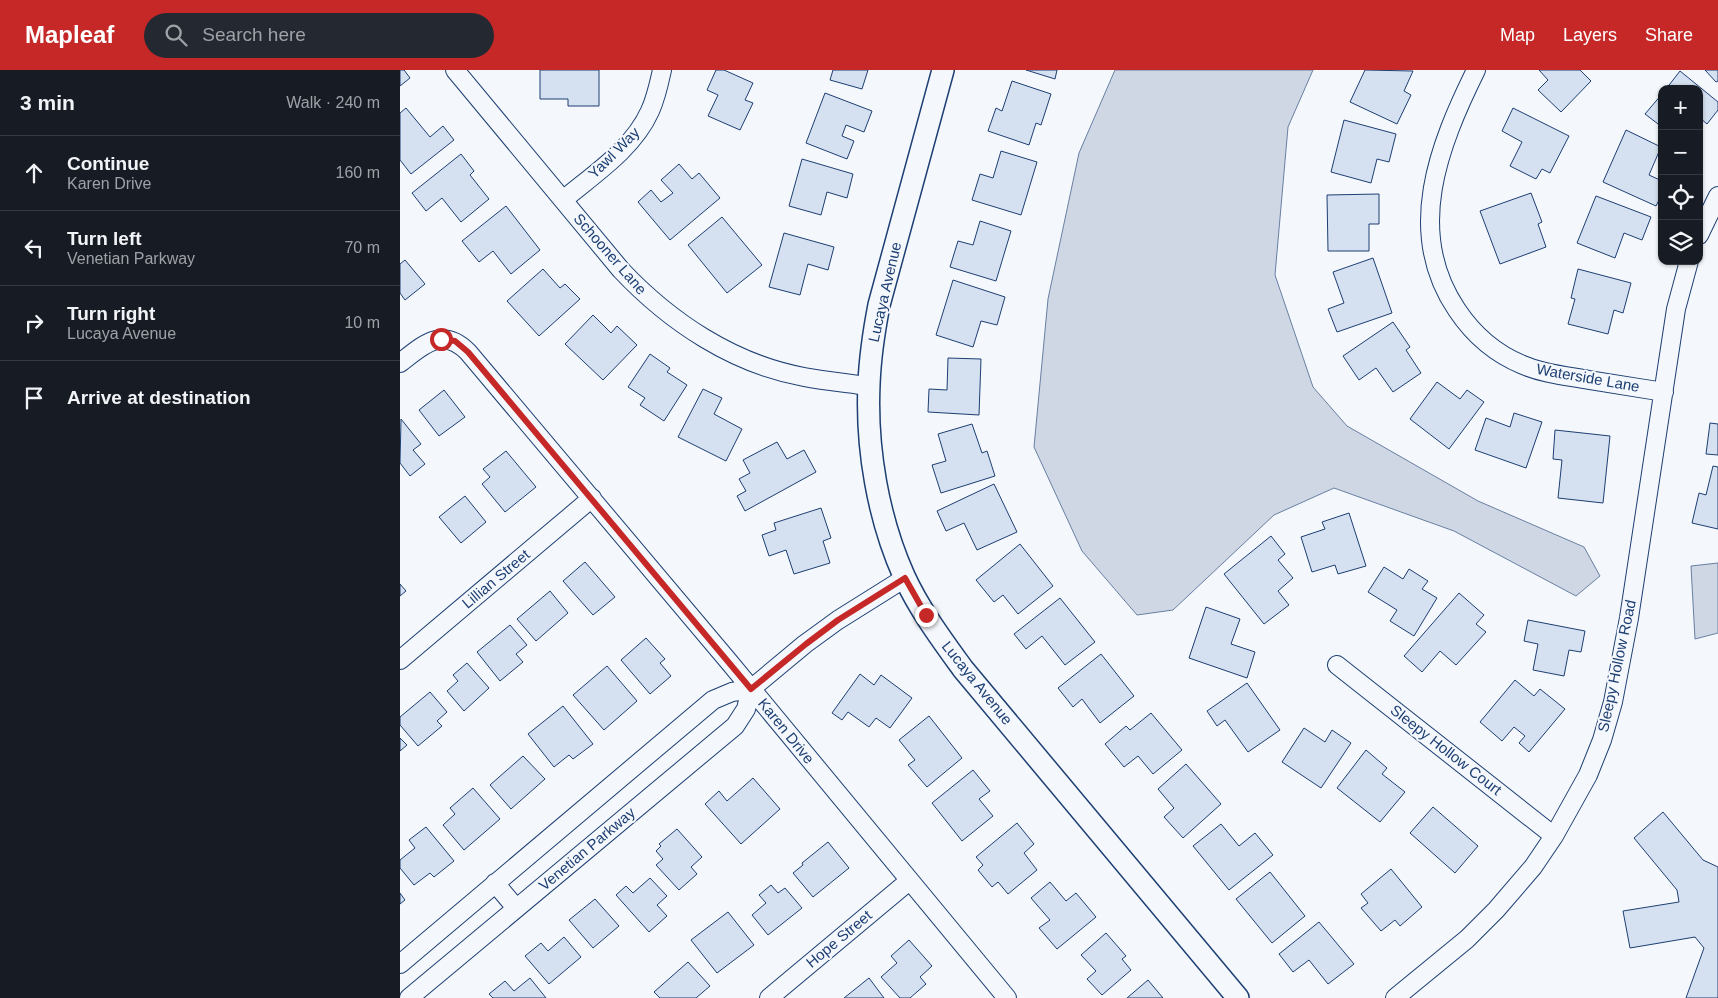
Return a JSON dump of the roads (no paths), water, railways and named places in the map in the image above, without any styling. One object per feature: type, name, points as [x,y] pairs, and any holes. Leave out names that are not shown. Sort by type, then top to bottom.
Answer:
[{"type":"street","name":"Schooner Lane","points":[[455,70],[621,270],[644,294],[671,316],[701,336],[733,353],[767,367],[803,377],[868,386]]},
{"type":"street","name":"Yawl Way","points":[[563,200],[621,150],[638,131],[650,112],[662,70]]},
{"type":"street","name":"Lucaya Avenue","points":[[943,70],[879,305],[872,342],[868,386],[869,425],[876,481],[886,526],[905,578],[936,630],[963,669],[1238,998]]},
{"type":"street","name":"Waterside Lane","points":[[1476,70],[1447,134],[1437,167],[1429,218],[1431,248],[1438,274],[1450,299],[1466,322],[1483,340],[1501,353],[1522,364],[1546,373],[1664,392]]},
{"type":"street","points":[[1703,227],[1718,196]]},
{"type":"street","name":"Sleepy Hollow Road","points":[[1395,998],[1467,939],[1496,910],[1533,867],[1554,836],[1588,775],[1602,740],[1613,702],[1629,618],[1676,309],[1688,265]]},
{"type":"street","name":"Karen Drive","points":[[400,364],[429,342],[441,339],[455,341],[468,352],[592,498],[1006,998]]},
{"type":"street","name":"Lillian Street","points":[[400,660],[592,498]]},
{"type":"street","points":[[400,964],[713,700],[732,692],[751,689],[838,620],[905,578]]},
{"type":"street","name":"Sleepy Hollow Court","points":[[1337,665],[1554,836]]},
{"type":"street","name":"Venetian Parkway","points":[[409,998],[735,726],[746,709],[751,689]]},
{"type":"street","name":"Hope Street","points":[[770,998],[909,881]]},
{"type":"street","points":[[496,883],[516,908]]}]
